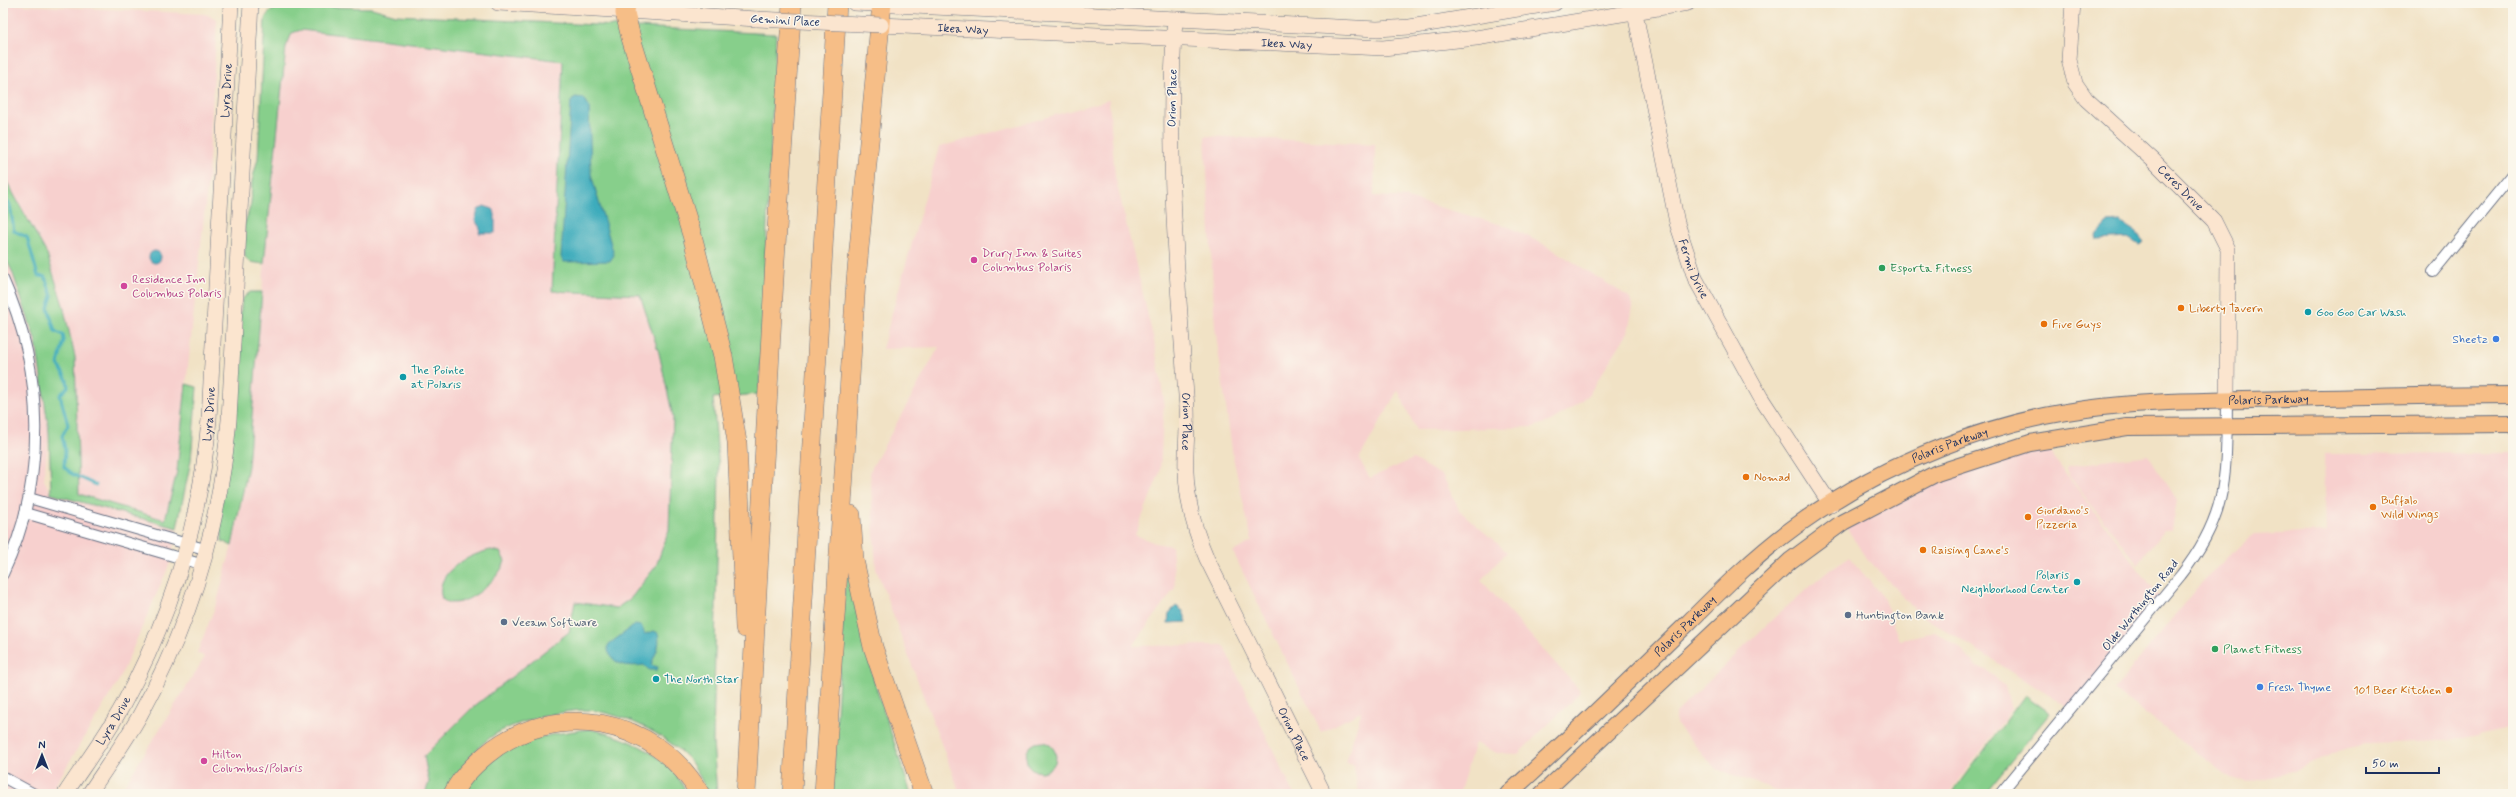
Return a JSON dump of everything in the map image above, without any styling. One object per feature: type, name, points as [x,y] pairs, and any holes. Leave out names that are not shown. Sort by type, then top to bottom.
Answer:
[{"type":"highway","points":[[746,794],[792,3]]},
{"type":"highway","points":[[792,794],[837,3]]},
{"type":"highway","points":[[824,794],[856,281],[882,4]]},
{"type":"highway","points":[[626,8],[631,38],[692,236],[723,356],[737,442],[750,729]]},
{"type":"highway","points":[[846,436],[854,560],[872,647],[924,794]]},
{"type":"highway","points":[[453,794],[478,762],[503,741],[538,728],[564,722],[599,724],[629,731],[662,749],[689,775],[700,794]]},
{"type":"main road","name":"Lyra Drive","points":[[64,794],[122,706],[145,662],[164,619],[189,544],[204,470],[207,445],[231,3]]},
{"type":"main road","name":"Lyra Drive","points":[[89,794],[140,716],[163,670],[183,626],[208,550],[225,466],[228,428],[251,3]]},
{"type":"main road","name":"Gemini Place","points":[[498,3],[626,8],[757,19],[881,25]]},
{"type":"main road","points":[[854,3],[882,4]]},
{"type":"main road","name":"Ikea Way","points":[[882,4],[1377,29],[1410,28],[1555,3]]},
{"type":"main road","name":"Ikea Way","points":[[881,25],[1174,40],[1383,48],[1476,38],[1634,7],[1688,3]]},
{"type":"main road","name":"Ceres Drive","points":[[2073,3],[2069,60],[2075,83],[2086,99],[2154,161],[2214,221],[2228,250],[2227,401]]},
{"type":"main road","name":"Fermi Drive","points":[[1634,7],[1677,223],[1695,278],[1761,398],[1831,505]]},
{"type":"main road","name":"Orion Place","points":[[1175,19],[1172,157],[1187,410],[1186,472],[1188,498],[1195,528],[1207,559],[1324,794]]},
{"type":"main road","name":"Polaris Parkway","points":[[1508,794],[1571,736],[1738,574],[1796,526],[1888,471],[1928,452],[1974,435],[2016,423],[2101,407],[2227,401],[2513,395]]},
{"type":"main road","name":"Polaris Parkway","points":[[1542,794],[1768,579],[1822,537],[1880,501],[1937,473],[2030,443],[2127,428],[2227,425],[2513,424]]},
{"type":"street","points":[[2433,272],[2513,174]]},
{"type":"street","points":[[3,279],[20,326],[32,385],[35,448],[29,498],[15,548],[3,574]]},
{"type":"street","name":"Olde Worthington Road","points":[[2000,794],[2200,552],[2216,516],[2224,487],[2228,447],[2227,401]]},
{"type":"street","points":[[29,498],[208,550]]},
{"type":"street","points":[[25,513],[204,565]]},
{"type":"street","points":[[3,777],[34,794]]},
{"type":"shaded area","points":[[3,4],[205,14],[217,19],[208,178],[177,471],[165,520],[79,494],[75,357],[47,254],[3,175]]},
{"type":"shaded area","points":[[301,30],[563,61],[552,290],[640,295],[659,353],[673,417],[669,530],[656,566],[630,599],[617,608],[575,602],[569,632],[472,708],[429,772],[429,782],[425,794],[119,794],[205,657],[197,653],[217,602],[236,530],[248,466],[266,245],[286,47],[292,33]]},
{"type":"shaded area","points":[[1109,100],[1115,176],[1154,341],[1164,400],[1160,472],[1135,535],[1155,543],[1172,546],[1175,588],[1133,646],[1223,645],[1294,794],[960,794],[876,569],[870,471],[939,347],[882,349],[939,147]]},
{"type":"shaded area","points":[[1205,136],[1375,144],[1374,196],[1407,198],[1509,227],[1549,247],[1629,297],[1633,307],[1628,332],[1591,391],[1582,401],[1551,421],[1533,427],[1416,430],[1398,390],[1359,459],[1370,478],[1413,459],[1443,476],[1459,510],[1507,552],[1481,580],[1581,692],[1518,754],[1497,753],[1475,743],[1459,794],[1360,794],[1357,786],[1354,765],[1346,763],[1361,712],[1321,732],[1233,552],[1252,541],[1233,457],[1215,327]]},
{"type":"shaded area","points":[[3,253],[12,271],[36,342],[49,432],[44,480],[51,493],[177,528],[170,563],[119,680],[50,794],[3,794]]},
{"type":"shaded area","name":"Polaris Neighborhood Center","points":[[2041,441],[2162,600],[2071,709],[1918,613],[1864,555],[1843,522],[1880,501]]},
{"type":"shaded area","points":[[2513,453],[2513,728],[2463,739],[2370,743],[2338,751],[2296,771],[2246,783],[2230,778],[2114,690],[2203,580],[2245,542],[2255,535],[2326,532],[2324,454]]},
{"type":"shaded area","points":[[2148,455],[2176,500],[2171,531],[2163,531],[2138,564],[2069,476],[2067,466]]},
{"type":"shaded area","points":[[1849,557],[1883,597],[1899,640],[1935,632],[1959,647],[1975,665],[1988,671],[2005,686],[2011,710],[1949,794],[1816,794],[1776,790],[1716,769],[1676,724],[1676,713],[1777,615],[1832,568]]},
{"type":"green space","points":[[295,6],[372,8],[396,15],[776,34],[759,394],[713,398],[719,470],[713,742],[717,794],[708,794],[691,762],[682,752],[660,736],[623,718],[587,710],[561,713],[532,719],[506,728],[481,745],[461,769],[444,794],[425,794],[429,782],[424,756],[472,708],[569,632],[575,602],[617,608],[631,598],[656,566],[669,530],[673,417],[659,353],[640,295],[552,291],[563,61],[301,30],[292,33],[286,47],[264,264],[250,262],[245,257],[244,226],[251,204],[252,181],[258,158],[265,19],[270,12],[274,10]]},
{"type":"green space","points":[[3,175],[47,254],[63,305],[75,357],[79,494],[165,520],[177,471],[186,384],[197,387],[191,460],[177,528],[51,494],[49,432],[36,342],[12,271],[3,253]]},
{"type":"green space","points":[[250,292],[262,292],[248,466],[232,546],[222,541],[222,532],[217,535],[242,299]]},
{"type":"green space","points":[[491,550],[500,552],[505,561],[496,577],[488,585],[469,599],[450,603],[442,599],[441,589],[443,581],[455,566],[482,552]]},
{"type":"green space","points":[[846,566],[875,684],[911,794],[832,794]]},
{"type":"green space","points":[[2025,695],[2050,713],[1984,794],[1952,794]]},
{"type":"green space","points":[[589,729],[618,737],[659,758],[680,780],[687,794],[464,794],[474,777],[487,763],[501,752],[534,739]]},
{"type":"green space","points":[[1041,742],[1047,743],[1055,751],[1055,763],[1047,771],[1041,772],[1035,771],[1027,763],[1026,757],[1027,751],[1035,743]]},
{"type":"water","points":[[575,97],[584,98],[589,106],[591,174],[614,255],[610,261],[564,262],[561,257],[571,101]]},
{"type":"water","points":[[484,206],[493,209],[495,214],[495,233],[479,233],[480,228],[475,220],[478,210]]},
{"type":"water","points":[[2120,222],[2136,232],[2144,242],[2139,245],[2128,238],[2097,240],[2096,235],[2107,223]]},
{"type":"water","points":[[153,251],[157,251],[161,257],[157,263],[153,263],[149,259],[149,255]]},
{"type":"water","points":[[1176,606],[1183,611],[1187,622],[1168,623],[1169,613]]},
{"type":"water","points":[[635,625],[641,626],[645,634],[654,631],[658,633],[659,643],[651,665],[658,667],[657,670],[649,670],[644,665],[632,666],[621,664],[613,659],[607,648],[609,644]]},
{"type":"waterway","points":[[3,197],[10,205],[14,231],[27,237],[38,276],[45,277],[52,296],[48,308],[55,331],[63,335],[64,340],[58,364],[67,380],[68,387],[60,395],[68,425],[62,436],[65,449],[64,467],[72,474],[96,485]]},
{"type":"place","name":"Drury Inn & Suites Columbus Polaris","points":[[974,260]]},
{"type":"place","name":"Esporta Fitness","points":[[1882,268]]},
{"type":"place","name":"Residence Inn Columbus Polaris","points":[[124,286]]},
{"type":"place","name":"Liberty Tavern","points":[[2181,308]]},
{"type":"place","name":"Goo Goo Car Wash","points":[[2308,312]]},
{"type":"place","name":"Five Guys","points":[[2044,324]]},
{"type":"place","name":"Sheetz","points":[[2496,339]]},
{"type":"place","name":"The Pointe at Polaris","points":[[403,377]]},
{"type":"place","name":"Nomad","points":[[1746,477]]},
{"type":"place","name":"Buffalo Wild Wings","points":[[2373,507]]},
{"type":"place","name":"Giordano's Pizzeria","points":[[2028,517]]},
{"type":"place","name":"Raising Cane's","points":[[1923,550]]},
{"type":"place","name":"Polaris Neighborhood Center","points":[[2077,582]]},
{"type":"place","name":"Huntington Bank","points":[[1848,615]]},
{"type":"place","name":"Veeam Software","points":[[504,622]]},
{"type":"place","name":"Planet Fitness","points":[[2215,649]]},
{"type":"place","name":"The North Star","points":[[656,679]]},
{"type":"place","name":"Fresh Thyme","points":[[2260,687]]},
{"type":"place","name":"101 Beer Kitchen","points":[[2449,690]]},
{"type":"place","name":"Hilton Columbus/Polaris","points":[[204,761]]}]
